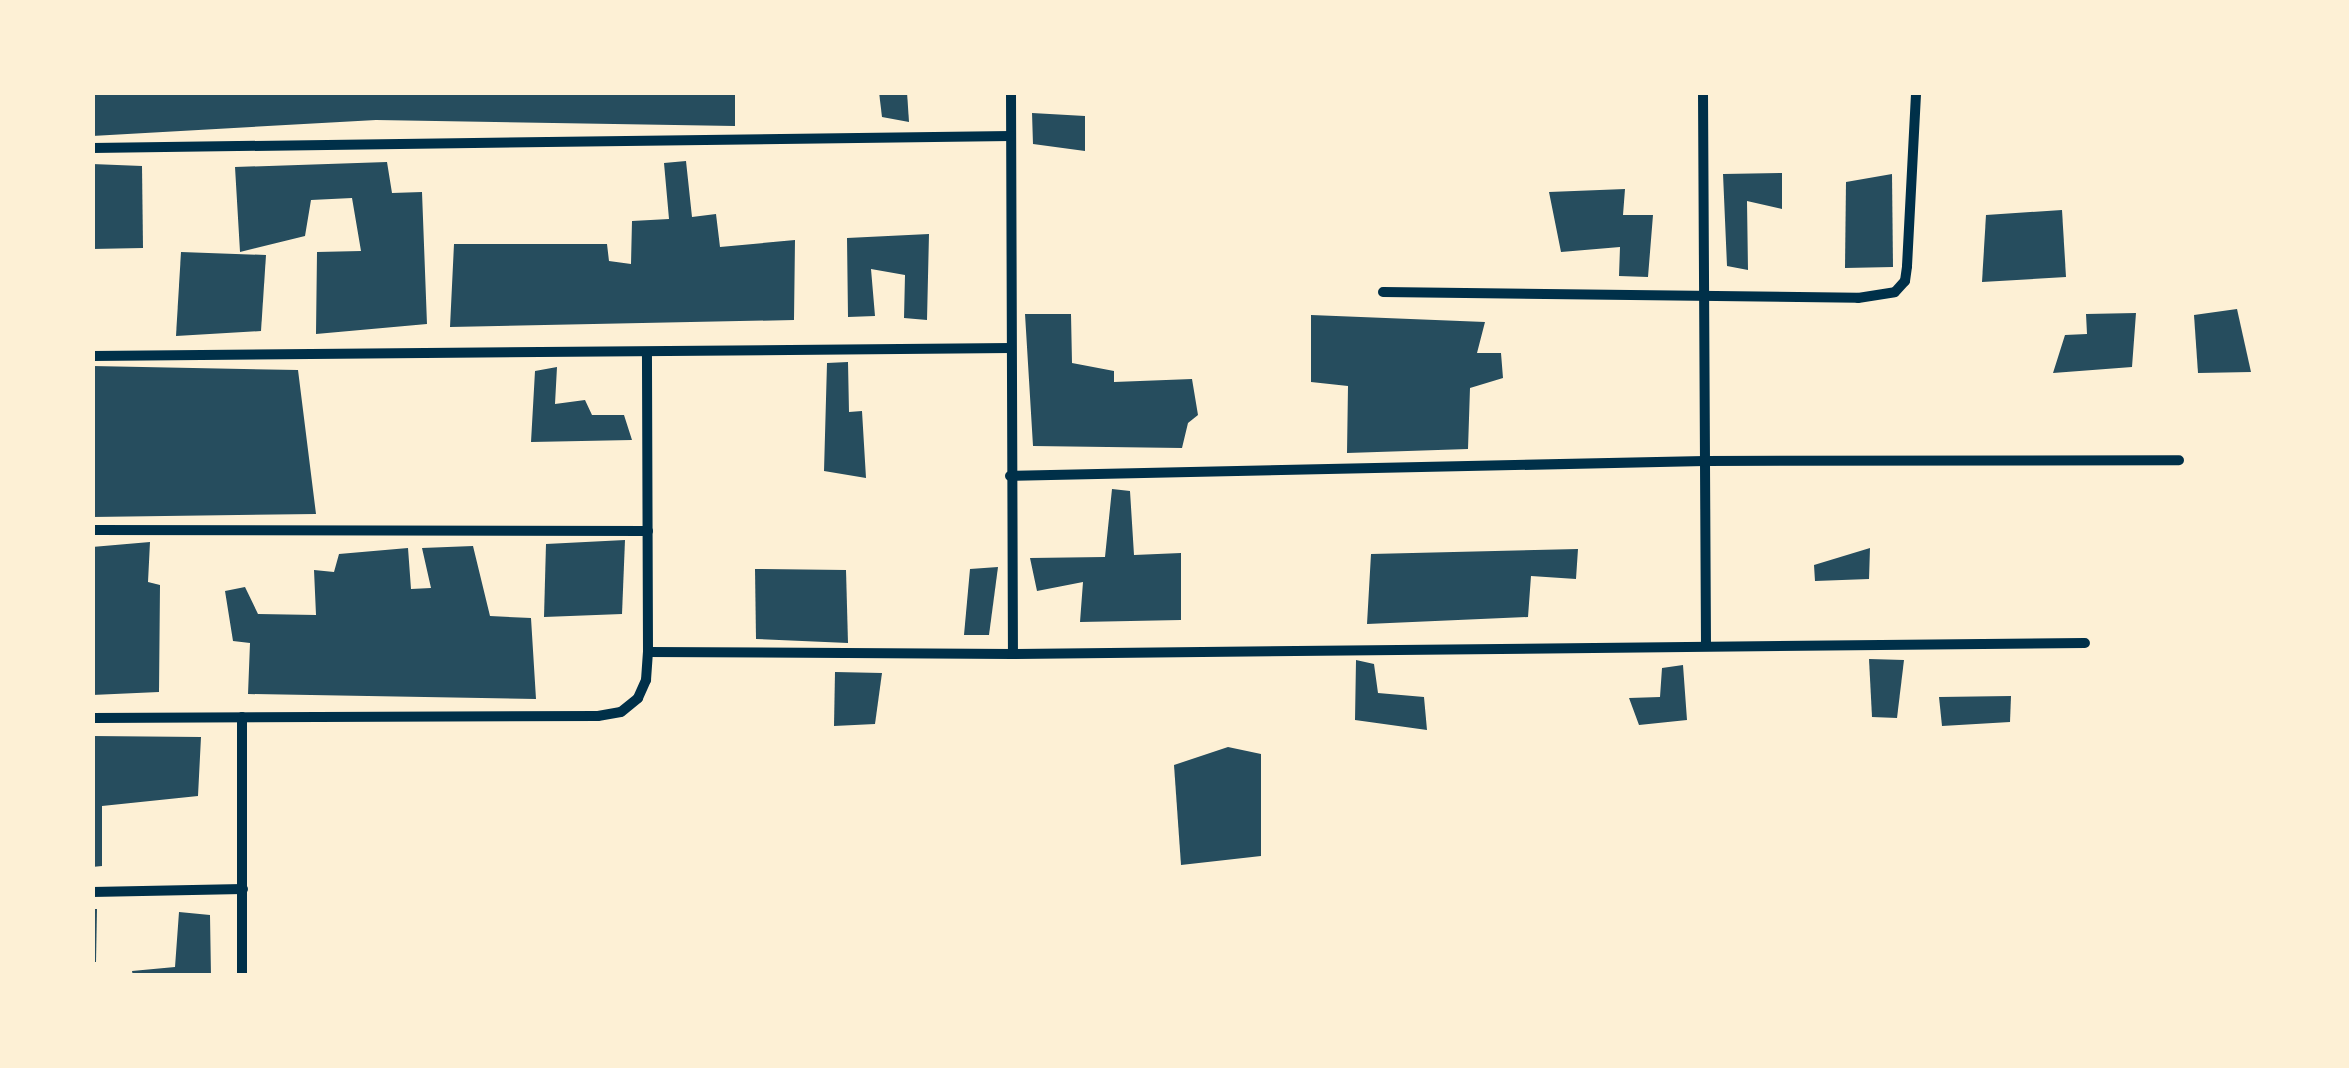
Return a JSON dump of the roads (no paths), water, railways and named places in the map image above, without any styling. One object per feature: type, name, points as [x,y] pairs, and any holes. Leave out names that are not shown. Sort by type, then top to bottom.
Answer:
[{"type":"street","points":[[1011,92],[1013,654]]},
{"type":"street","points":[[1704,92],[1706,645]]},
{"type":"street","points":[[1383,292],[1877,297],[1901,288],[1907,266],[1916,92]]},
{"type":"street","points":[[92,148],[1011,136]]},
{"type":"street","points":[[92,356],[1012,348]]},
{"type":"street","points":[[92,718],[598,716],[620,712],[638,698],[646,680],[647,352]]},
{"type":"street","points":[[1010,476],[1705,460],[2180,460]]},
{"type":"street","points":[[92,530],[648,531]]},
{"type":"street","points":[[648,652],[1013,654],[2085,643]]},
{"type":"street","points":[[242,717],[242,976]]},
{"type":"street","points":[[92,892],[243,889]]}]
